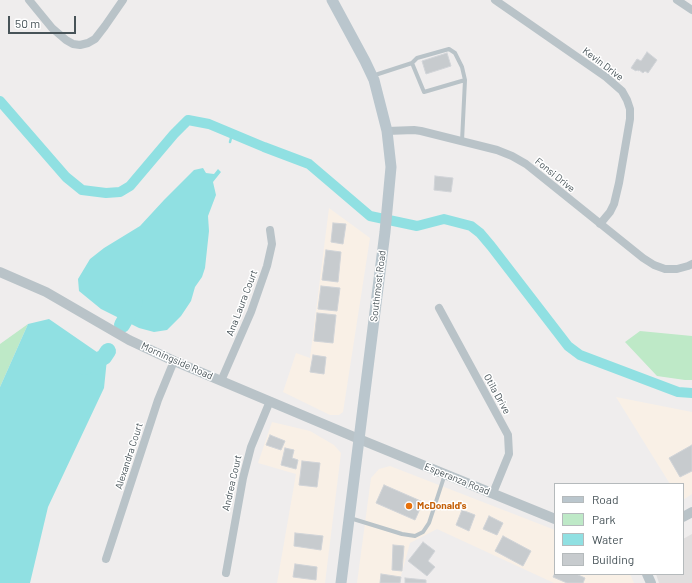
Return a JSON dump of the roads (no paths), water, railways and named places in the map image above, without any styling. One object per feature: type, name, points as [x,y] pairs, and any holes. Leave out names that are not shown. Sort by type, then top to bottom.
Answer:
[{"type":"main road","name":"Southmost Road","points":[[332,0],[372,76],[388,131],[391,167],[388,208],[341,583]]},
{"type":"street","points":[[29,0],[52,28],[66,40],[73,44],[80,45],[88,43],[94,39],[106,26],[123,0]]},
{"type":"street","name":"Kevin Drive","points":[[495,0],[606,77],[622,91],[627,100],[630,109],[630,119],[619,183],[614,204],[610,212],[600,224]]},
{"type":"street","points":[[677,0],[692,10]]},
{"type":"street","name":"Fonsi Drive","points":[[388,131],[414,130],[497,150],[512,156],[526,164],[643,258],[654,265],[665,269],[677,269],[692,264]]},
{"type":"street","name":"Ana Laura Court","points":[[222,381],[267,266],[272,244],[270,230]]},
{"type":"street","name":"Morningside Road","points":[[0,272],[46,292],[129,340],[174,362],[359,439]]},
{"type":"street","name":"Otila Drive","points":[[439,308],[508,435],[508,454],[493,493]]},
{"type":"street","name":"Alexandra Court","points":[[106,559],[158,400],[174,362]]},
{"type":"street","name":"Andrea Court","points":[[226,573],[244,472],[251,447],[270,401]]},
{"type":"street","name":"Esperanza Road","points":[[359,439],[554,519]]},
{"type":"lane","points":[[372,76],[412,63],[417,58],[449,49],[456,53],[462,67],[465,80],[462,142]]},
{"type":"lane","points":[[412,63],[424,92],[465,80]]},
{"type":"lane","points":[[349,518],[402,534],[415,536],[423,532],[429,523],[445,474]]},
{"type":"water","points":[[203,168],[206,173],[214,174],[218,169],[221,172],[213,182],[216,195],[208,216],[209,231],[205,268],[202,277],[195,287],[191,301],[181,316],[167,330],[154,332],[139,328],[101,309],[79,291],[78,279],[90,259],[104,248],[140,226],[194,170]]},
{"type":"water","points":[[49,319],[107,359],[104,388],[48,507],[30,583],[0,583],[0,387],[28,324]]},
{"type":"waterway","points":[[0,101],[66,177],[82,190],[106,193],[120,192],[130,186],[174,134],[188,120],[209,124],[309,164],[370,216],[417,226],[444,219],[471,226],[480,233],[491,246],[568,346],[580,355],[678,392],[692,393]]},
{"type":"waterway","points":[[230,142],[232,134]]},
{"type":"waterway","points":[[122,325],[135,302]]},
{"type":"waterway","points":[[85,367],[104,357],[108,351]]},
{"type":"place","name":"McDonald's","points":[[409,506]]}]
